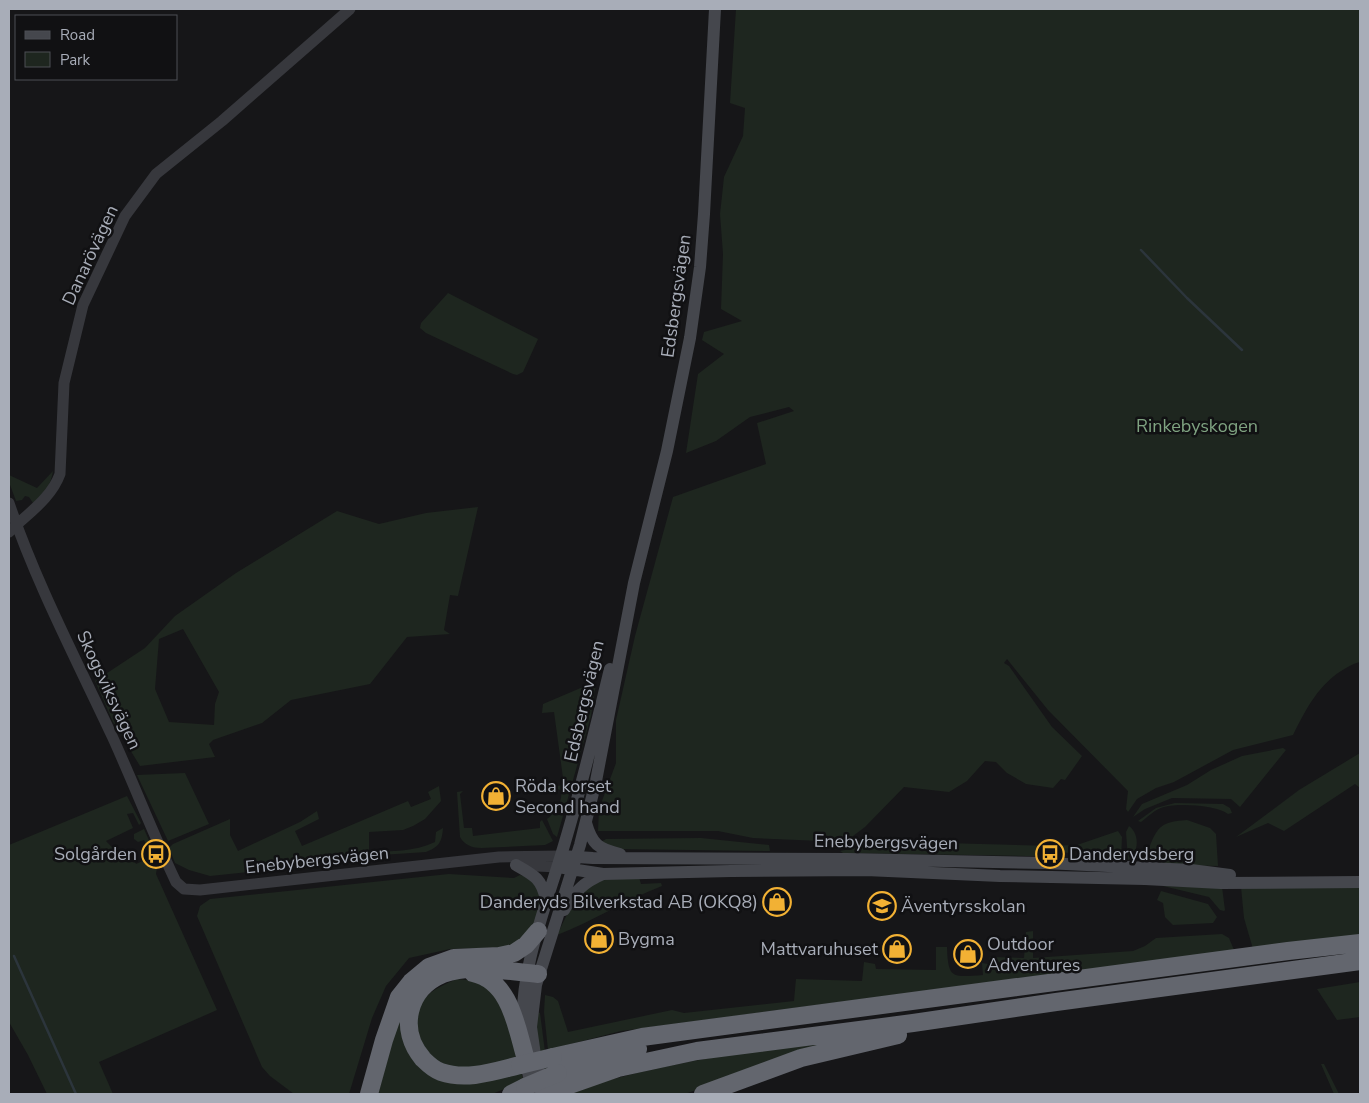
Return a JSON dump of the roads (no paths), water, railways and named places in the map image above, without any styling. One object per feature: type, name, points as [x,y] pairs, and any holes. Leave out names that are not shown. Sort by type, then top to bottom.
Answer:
[{"type":"highway","points":[[369,1094],[384,1040],[399,997],[410,982],[429,967],[454,958],[499,956],[514,953],[544,935]]},
{"type":"highway","points":[[523,1092],[558,1072],[696,1031],[1288,951],[1360,943]]},
{"type":"highway","points":[[480,957],[534,970]]},
{"type":"highway","points":[[702,1094],[801,1058],[942,1025],[1045,1011],[1360,961]]},
{"type":"highway","points":[[534,970],[460,970],[443,974],[430,982],[419,993],[408,1014],[408,1030],[414,1049],[427,1063],[440,1072],[456,1075],[477,1075],[522,1060],[558,1072],[618,1068],[697,1051],[1260,976]]},
{"type":"highway","points":[[460,970],[482,976],[496,985],[506,996],[512,1010],[522,1060]]},
{"type":"highway","points":[[544,1094],[558,1072]]},
{"type":"main road","name":"Edsbergsvägen","points":[[544,935],[574,863],[586,823],[604,745],[634,583],[666,451],[690,338],[704,222],[715,9]]},
{"type":"main road","name":"Edsbergsvägen","points":[[544,935],[546,903],[582,786],[623,616],[634,583]]},
{"type":"main road","points":[[586,823],[593,842],[600,847],[636,858]]},
{"type":"main road","points":[[679,857],[679,872]]},
{"type":"main road","name":"Enebybergsvägen","points":[[559,861],[574,863],[679,857],[866,865],[1145,873],[1191,870],[1220,879],[1360,882]]},
{"type":"main road","name":"Enebybergsvägen","points":[[574,863],[603,874],[866,865]]},
{"type":"main road","points":[[516,865],[538,880],[544,890],[546,903]]},
{"type":"main road","points":[[523,1092],[523,1008],[544,935],[579,888],[589,880],[603,874]]},
{"type":"main road","points":[[534,970],[531,1026],[544,1094]]},
{"type":"street","name":"Danarövägen","points":[[12,528],[55,487],[60,474],[64,383],[83,304],[125,216],[156,174],[222,121],[350,9]]},
{"type":"street","name":"Skogsviksvägen","points":[[9,502],[12,528],[56,616],[119,751],[176,882],[184,889]]},
{"type":"street","name":"Enebybergsvägen","points":[[184,889],[200,890],[507,857],[559,861]]},
{"type":"street","name":"Enebybergsvägen","points":[[454,862],[516,865],[559,861]]},
{"type":"waterway","points":[[1141,250],[1187,298],[1242,350]]},
{"type":"waterway","points":[[14,956],[76,1094]]},
{"type":"place","name":"Röda korset Second hand","points":[[496,796]]},
{"type":"place","name":"Solgården","points":[[156,854]]},
{"type":"place","name":"Danderydsberg","points":[[1050,854]]},
{"type":"place","name":"Danderyds Bilverkstad AB (OKQ8)","points":[[777,902]]},
{"type":"place","name":"Äventyrsskolan","points":[[882,906]]},
{"type":"place","name":"Bygma","points":[[599,939]]},
{"type":"place","name":"Mattvaruhuset","points":[[897,949]]},
{"type":"place","name":"Outdoor Adventures","points":[[968,954]]},
{"type":"park label","name":"Rinkebyskogen","points":[[1197,426]]}]
